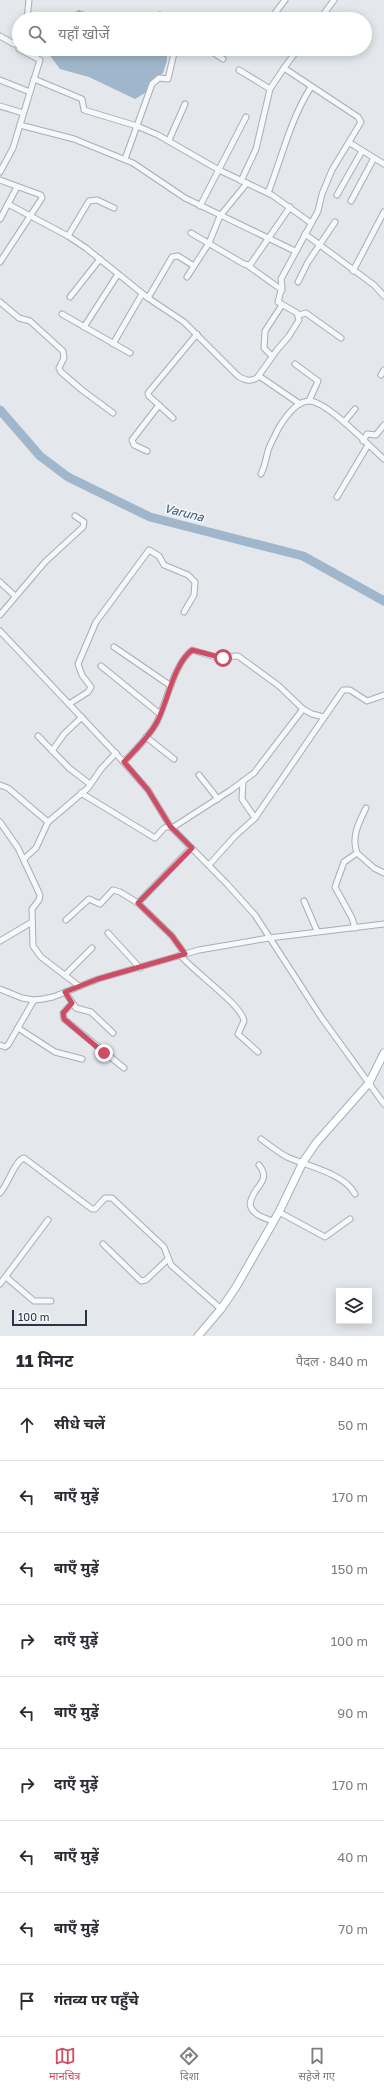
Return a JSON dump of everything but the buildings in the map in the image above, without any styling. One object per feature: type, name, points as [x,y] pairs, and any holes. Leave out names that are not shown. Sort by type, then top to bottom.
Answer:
[{"type":"street","points":[[28,12],[29,0]]},
{"type":"street","points":[[276,12],[285,0]]},
{"type":"street","points":[[324,12],[332,0]]},
{"type":"street","points":[[0,36],[12,43]]},
{"type":"street","points":[[0,172],[9,158],[40,60],[32,56]]},
{"type":"street","points":[[125,159],[154,81],[159,78],[168,79],[173,56]]},
{"type":"street","points":[[218,56],[223,59]]},
{"type":"street","points":[[241,181],[256,149],[270,89],[293,56]]},
{"type":"street","points":[[284,68],[360,120],[360,126],[332,170],[322,194],[318,211],[304,234],[281,279],[282,290],[277,300],[282,305],[299,315],[306,313],[341,338]]},
{"type":"street","points":[[239,70],[270,89]]},
{"type":"street","points":[[34,80],[82,99],[84,110],[137,126],[169,140],[219,170],[268,193],[290,207],[311,224]]},
{"type":"street","points":[[0,81],[30,92]]},
{"type":"street","points":[[268,193],[288,132],[302,101],[311,86]]},
{"type":"street","points":[[169,140],[185,104]]},
{"type":"street","points":[[0,106],[23,113]]},
{"type":"street","points":[[200,206],[246,118]]},
{"type":"street","points":[[20,125],[69,137],[125,159],[147,171],[172,191],[220,216],[295,251]]},
{"type":"street","points":[[350,143],[384,164]]},
{"type":"street","points":[[337,195],[362,151]]},
{"type":"street","points":[[351,201],[374,158]]},
{"type":"street","points":[[0,180],[42,197],[0,262]]},
{"type":"street","points":[[187,277],[208,243],[220,216],[247,184]]},
{"type":"street","points":[[0,219],[17,187]]},
{"type":"street","points":[[68,236],[89,201],[97,200],[114,208]]},
{"type":"street","points":[[8,204],[68,236],[100,258],[142,294],[172,313],[197,334],[224,364],[238,376],[246,380],[252,381],[259,376],[272,356],[289,336],[299,320],[299,315]]},
{"type":"street","points":[[247,265],[252,263],[290,207]]},
{"type":"street","points":[[353,270],[384,212]]},
{"type":"street","points":[[298,282],[308,262],[320,247],[335,222]]},
{"type":"street","points":[[191,233],[247,265],[282,290]]},
{"type":"street","points":[[304,234],[374,285],[384,296]]},
{"type":"street","points":[[148,298],[172,257],[178,256],[194,266]]},
{"type":"street","points":[[70,297],[100,258]]},
{"type":"street","points":[[84,327],[118,274]]},
{"type":"street","points":[[113,344],[142,294]]},
{"type":"street","points":[[0,302],[19,318],[30,321],[63,351],[64,358],[59,368],[61,372],[113,413]]},
{"type":"street","points":[[272,356],[264,348],[264,334],[282,305]]},
{"type":"street","points":[[62,314],[130,353]]},
{"type":"street","points":[[174,418],[149,396],[149,390],[197,334]]},
{"type":"street","points":[[295,364],[318,381],[309,401]]},
{"type":"street","points":[[259,376],[300,404]]},
{"type":"street","points":[[261,474],[266,464],[268,449],[279,429],[300,404],[309,401],[318,404],[344,422],[363,441],[384,458]]},
{"type":"street","points":[[147,451],[134,445],[132,440],[159,405]]},
{"type":"street","points":[[344,422],[355,409]]},
{"type":"street","points":[[363,441],[367,434],[376,435],[384,425]]},
{"type":"street","points":[[337,497],[368,445]]},
{"type":"street","points":[[0,615],[45,562],[83,527],[84,522],[75,516]]},
{"type":"street","points":[[69,704],[88,692],[91,687],[78,664],[96,622],[149,550],[159,556],[164,565],[188,576],[195,582],[194,595],[184,612]]},
{"type":"street","points":[[0,582],[15,596]]},
{"type":"street","points":[[0,631],[116,753],[148,790],[171,827],[243,901],[321,1016],[384,1104]]},
{"type":"street","points":[[114,647],[171,686]]},
{"type":"street","points":[[124,762],[146,737],[160,714],[184,659],[192,650],[216,658],[238,656],[280,686],[304,709],[312,714],[324,717]]},
{"type":"street","points":[[101,666],[160,714]]},
{"type":"street","points":[[209,865],[235,836],[255,818],[324,717],[345,689],[367,701],[384,695]]},
{"type":"street","points":[[81,793],[155,838],[164,828],[171,827],[218,799],[257,769],[304,709]]},
{"type":"street","points":[[52,751],[64,734],[82,717]]},
{"type":"street","points":[[38,736],[52,751],[90,784]]},
{"type":"street","points":[[146,737],[174,759]]},
{"type":"street","points":[[24,859],[36,848],[48,822],[90,784],[101,769],[116,753]]},
{"type":"street","points":[[199,775],[218,799]]},
{"type":"street","points":[[243,781],[242,799],[255,818]]},
{"type":"street","points":[[0,784],[8,788],[48,822]]},
{"type":"street","points":[[366,808],[354,841],[357,853],[374,868],[384,873]]},
{"type":"street","points":[[0,822],[24,859],[40,895],[39,900],[32,909],[32,939],[36,952],[79,986]]},
{"type":"street","points":[[138,903],[192,848]]},
{"type":"street","points":[[355,928],[352,918],[335,887],[344,862],[357,853]]},
{"type":"street","points":[[66,920],[88,900],[100,904],[113,890],[126,895],[138,903],[172,936],[194,970],[231,1001],[241,1012],[244,1021],[238,1034],[258,1052]]},
{"type":"street","points":[[304,901],[317,931]]},
{"type":"street","points":[[0,941],[32,922]]},
{"type":"street","points":[[0,990],[34,1000],[54,997],[110,975],[222,945],[317,931],[384,924]]},
{"type":"street","points":[[108,933],[140,968]]},
{"type":"street","points":[[65,975],[92,948]]},
{"type":"street","points":[[65,992],[72,1003],[80,1010],[91,1012],[113,1033]]},
{"type":"street","points":[[0,1045],[7,1047],[34,1000]]},
{"type":"street","points":[[72,1003],[63,1013],[64,1019],[124,1068]]},
{"type":"street","points":[[18,1028],[55,1052],[82,1059]]},
{"type":"street","points":[[198,1336],[222,1309],[236,1287],[279,1212],[303,1162],[316,1143],[369,1082],[384,1053]]},
{"type":"street","points":[[261,1139],[284,1155],[303,1162],[345,1183],[355,1194]]},
{"type":"street","points":[[0,1194],[10,1180],[17,1161],[20,1158],[27,1159],[92,1209],[108,1197],[112,1198],[164,1247],[171,1265],[222,1309]]},
{"type":"street","points":[[259,1165],[264,1171],[264,1179],[253,1193],[250,1205],[253,1212],[273,1221]]},
{"type":"street","points":[[279,1212],[325,1237],[350,1219]]},
{"type":"street","points":[[0,1284],[48,1220]]},
{"type":"street","points":[[103,1244],[141,1281],[146,1280],[168,1259]]},
{"type":"street","points":[[6,1277],[34,1301],[51,1301]]},
{"type":"water","points":[[79,10],[85,12],[75,12]]},
{"type":"water","points":[[50,56],[167,56],[163,73],[154,79],[148,91],[135,99],[89,77],[60,69]]},
{"type":"waterway","name":"Varuna","points":[[0,410],[40,456],[68,477],[150,517],[303,556],[384,601]]},
{"type":"route","points":[[104,1053],[64,1019],[63,1013],[72,1003],[65,992],[110,975],[140,968],[185,954],[172,936],[138,903],[192,848],[170,826],[154,798],[124,762],[152,730],[157,722],[180,666],[188,654],[192,650],[216,658],[223,658]]}]
